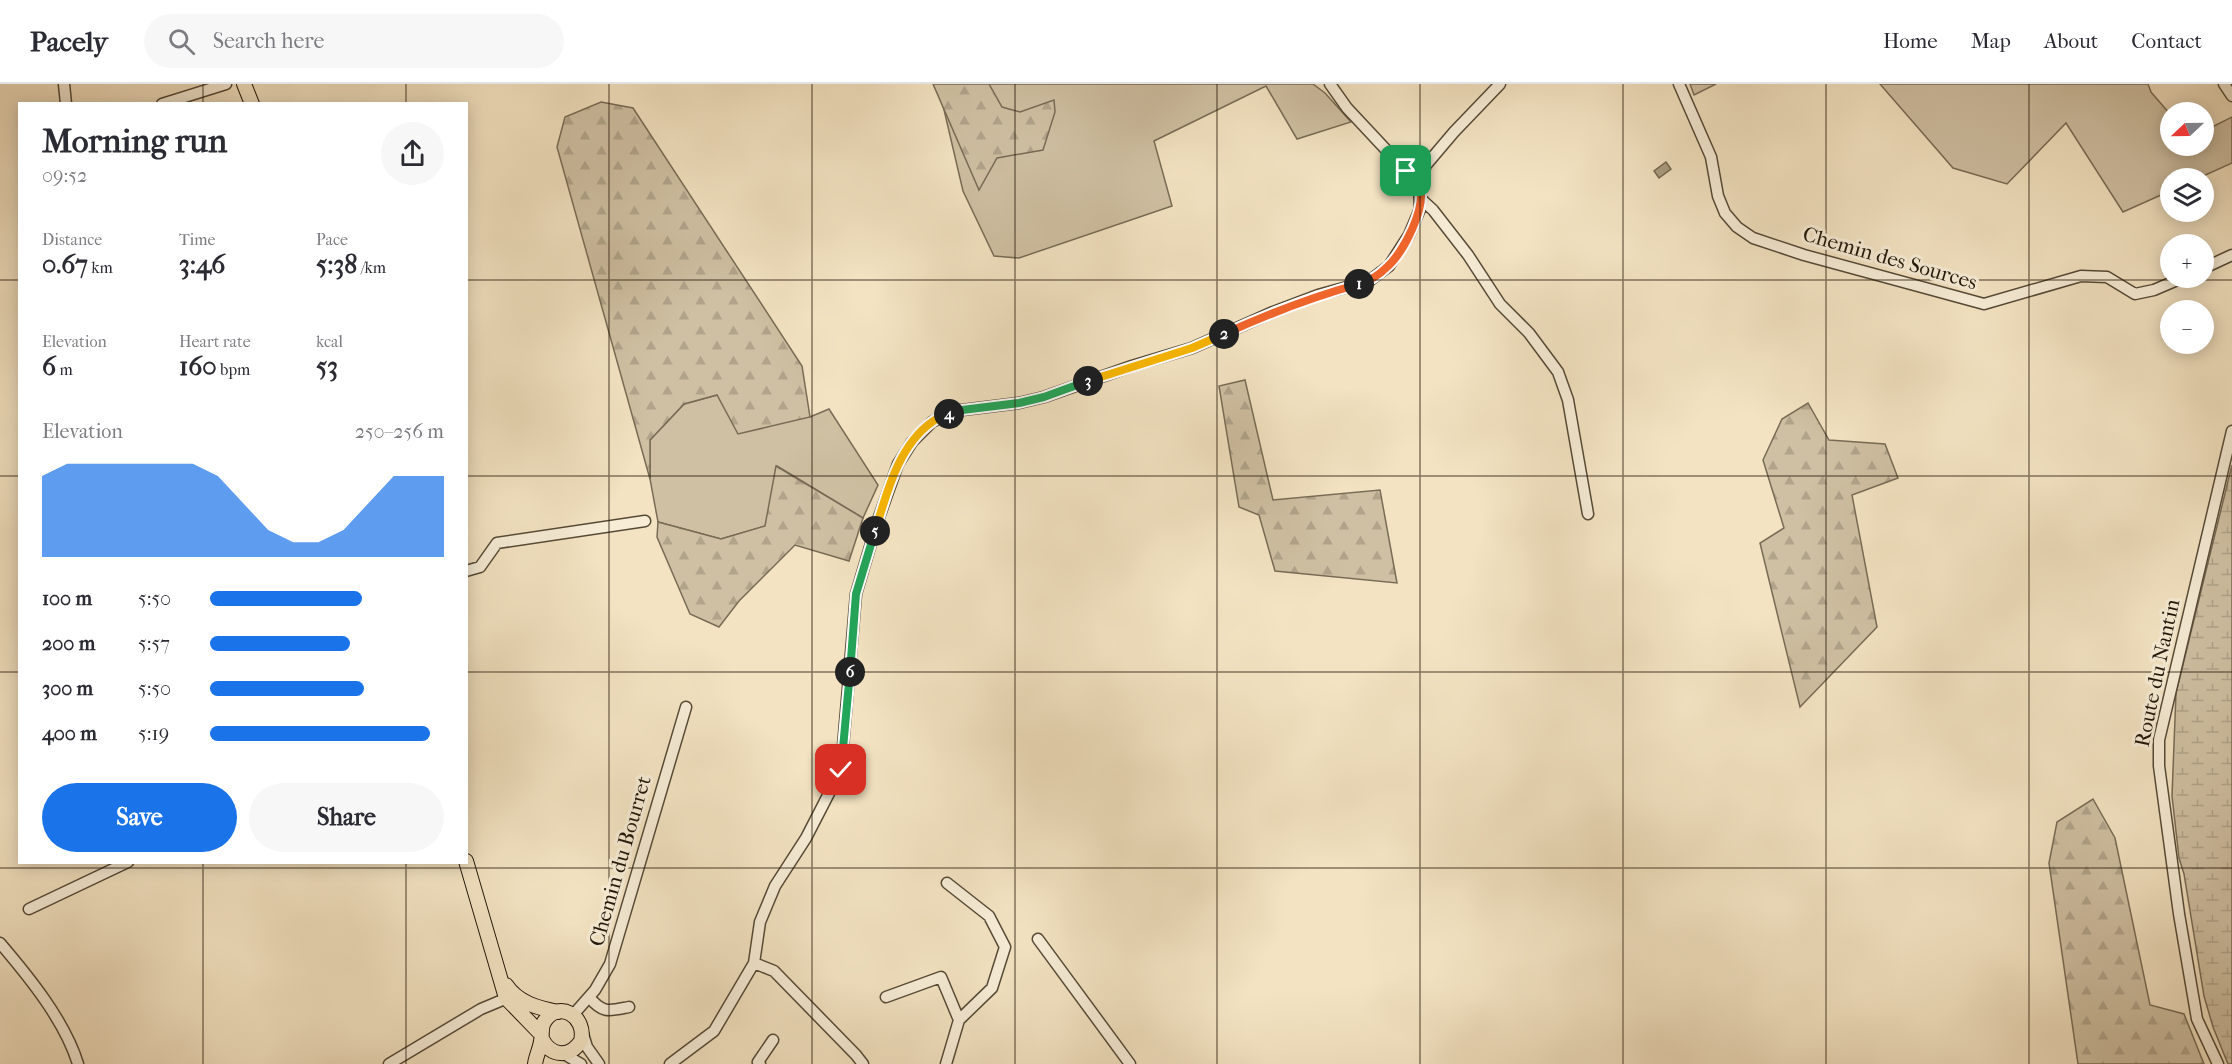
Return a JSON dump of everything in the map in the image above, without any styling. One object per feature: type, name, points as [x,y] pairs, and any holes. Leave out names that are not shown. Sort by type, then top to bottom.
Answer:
[{"type":"main road","points":[[244,84],[251,102]]},
{"type":"main road","points":[[467,864],[500,975],[509,997],[549,1049],[562,1054]]},
{"type":"main road","points":[[509,997],[536,1007],[573,1015],[579,1020],[583,1034],[577,1047],[562,1054],[549,1064]]},
{"type":"main road","points":[[535,1064],[544,1022],[558,1012]]},
{"type":"street","points":[[64,84],[66,102]]},
{"type":"street","points":[[168,102],[226,84]]},
{"type":"street","points":[[1330,84],[1347,108],[1419,185]]},
{"type":"street","points":[[670,1064],[714,1031],[754,963],[760,922],[775,886],[806,838],[841,770],[856,594],[878,520],[898,464],[912,442],[932,422],[954,411],[1019,403],[1044,397],[1192,348],[1273,312],[1369,281],[1389,266],[1413,226],[1420,208],[1419,185],[1426,165],[1500,84]]},
{"type":"street","name":"Chemin des Sources","points":[[1679,84],[1711,157],[1718,196],[1725,213],[1737,227],[1753,238],[1804,255],[1920,285],[1944,295],[1984,304],[2081,276],[2107,277],[2135,294],[2160,287]]},
{"type":"street","points":[[2224,84],[2232,96]]},
{"type":"street","points":[[1421,198],[1468,255],[1500,304],[1528,333],[1558,372],[1568,400],[1588,514]]},
{"type":"street","points":[[2214,263],[2232,255]]},
{"type":"street","name":"Route du Nantin","points":[[2218,1064],[2197,1019],[2160,777],[2159,740],[2232,431]]},
{"type":"street","points":[[468,570],[480,567],[497,543],[645,521]]},
{"type":"street","name":"Chemin du Bourret","points":[[573,1015],[600,983],[610,964],[686,707]]},
{"type":"street","points":[[29,909],[124,864]]},
{"type":"street","points":[[946,1064],[959,1020],[992,988],[1005,947],[989,916],[947,883]]},
{"type":"street","points":[[1038,939],[1130,1064]]},
{"type":"street","points":[[0,943],[58,1022],[73,1047],[78,1064]]},
{"type":"street","points":[[754,963],[774,971],[856,1055],[862,1064]]},
{"type":"street","points":[[886,997],[941,977],[959,1020]]},
{"type":"street","points":[[389,1064],[481,1009],[509,997]]},
{"type":"street","points":[[589,997],[598,1008],[606,1011],[629,1007]]},
{"type":"street","points":[[583,1034],[587,1047],[600,1064]]},
{"type":"street","points":[[760,1064],[758,1062],[773,1040]]},
{"type":"street","points":[[562,1054],[581,1064]]},
{"type":"green space","points":[[933,84],[989,84],[1002,107],[1020,112],[1054,100],[1055,112],[1043,150],[997,158],[979,190]]},
{"type":"green space","points":[[938,84],[1313,84],[1325,93],[1351,122],[1297,139],[1266,86],[1154,141],[1172,206],[1019,258],[994,256],[963,191]]},
{"type":"green space","points":[[1690,84],[1716,84],[1694,95]]},
{"type":"green space","points":[[1880,84],[2148,84],[2151,92],[2160,102],[2160,156],[2214,156],[2214,126],[2232,117],[2232,163],[2214,171],[2214,168],[2160,168],[2160,195],[2123,212],[2066,123],[2007,184],[1953,168]]},
{"type":"green space","points":[[601,102],[633,108],[802,366],[810,417],[738,434],[717,395],[684,404],[650,440],[650,479],[557,147],[565,117]]},
{"type":"green space","points":[[1245,380],[1273,500],[1380,490],[1397,583],[1275,571],[1259,515],[1239,507],[1219,386]]},
{"type":"green space","points":[[717,395],[810,417],[829,409],[878,485],[863,518],[777,466],[766,526],[721,539],[658,522],[650,479],[650,440],[684,404]]},
{"type":"green space","points":[[1808,403],[1829,440],[1885,444],[1898,478],[1852,495],[1877,627],[1800,707],[1760,543],[1784,528],[1763,460],[1782,419]]},
{"type":"green space","points":[[2232,465],[2232,1064],[2228,1064],[2213,1027],[2204,996],[2184,874],[2179,858],[2172,796],[2176,693]]},
{"type":"green space","points":[[776,466],[863,518],[849,561],[795,545],[739,601],[719,627],[690,614],[657,537],[658,522],[721,539],[765,526]]},
{"type":"green space","points":[[2093,799],[2115,838],[2150,1005],[2184,1014],[2204,1064],[2078,1064],[2049,863],[2057,822]]},
{"type":"shaded area","points":[[1666,162],[1671,169],[1659,178],[1654,171]]},
{"type":"route","points":[[841,770],[856,594],[878,520],[898,464],[912,442],[932,422],[954,411],[1019,403],[1044,397],[1192,348],[1273,312],[1369,281],[1389,266],[1398,254],[1420,208],[1419,185],[1406,171]]}]
